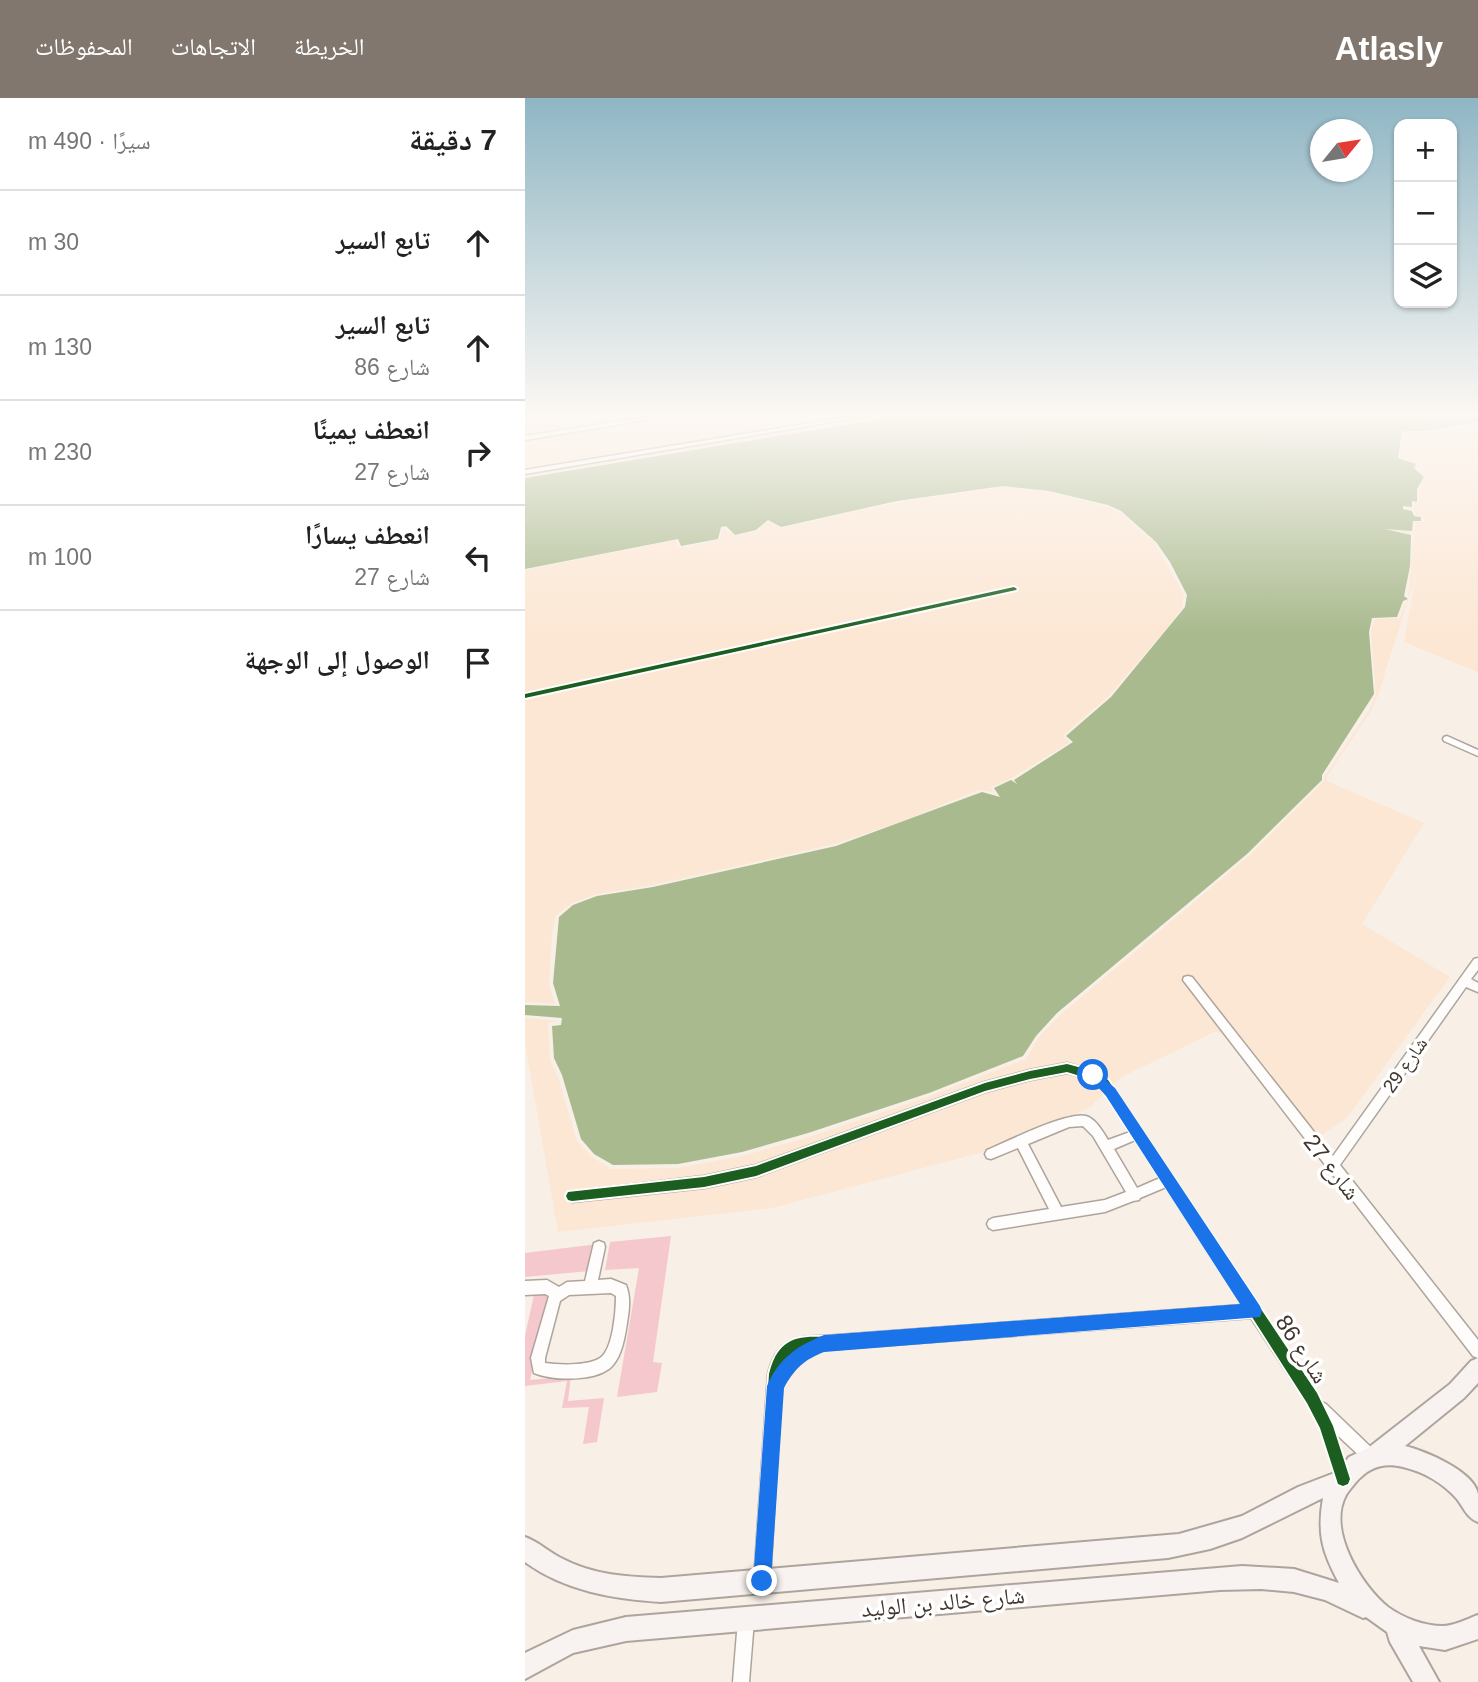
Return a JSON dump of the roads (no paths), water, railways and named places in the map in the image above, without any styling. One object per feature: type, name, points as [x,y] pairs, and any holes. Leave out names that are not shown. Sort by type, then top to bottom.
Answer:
[{"type":"main road","points":[[1478,1368],[1457,1391],[1373,1457],[1361,1462],[1342,1480],[1332,1504],[1330,1529],[1335,1555],[1346,1582],[1363,1606],[1398,1634],[1422,1643],[1445,1644],[1466,1637],[1478,1628]]},
{"type":"main road","points":[[1373,1457],[1400,1455],[1426,1463],[1452,1479],[1478,1511]]},
{"type":"main road","name":"شارع خالد بن الوليد","points":[[525,1548],[553,1567],[577,1578],[632,1589],[661,1590],[1078,1556],[1192,1543],[1251,1524],[1320,1486],[1342,1480]]},
{"type":"main road","name":"شارع خالد بن الوليد","points":[[525,1667],[569,1642],[598,1633],[1270,1576],[1316,1585],[1363,1606]]},
{"type":"main road","points":[[1398,1634],[1427,1682]]},
{"type":"street","points":[[525,696],[1014,589]]},
{"type":"street","points":[[1447,739],[1478,753]]},
{"type":"street","name":"شارع 29","points":[[1332,1167],[1478,962]]},
{"type":"street","name":"شارع 27","points":[[1188,980],[1478,1351]]},
{"type":"street","points":[[1465,981],[1478,988]]},
{"type":"street","name":"شارع 86","points":[[572,1196],[704,1182],[757,1171],[985,1087],[1053,1070],[1080,1070],[1104,1083],[1312,1398],[1326,1426],[1342,1480]]},
{"type":"street","points":[[991,1154],[1064,1123],[1078,1121],[1094,1128],[1135,1196]]},
{"type":"street","points":[[1106,1147],[1137,1134]]},
{"type":"street","points":[[1021,1142],[1058,1214]]},
{"type":"street","points":[[993,1224],[1105,1206],[1168,1181]]},
{"type":"street","points":[[590,1287],[599,1247]]},
{"type":"street","points":[[525,1287],[547,1287],[558,1294]]},
{"type":"street","points":[[617,1287],[623,1294],[624,1300],[611,1356],[600,1367],[547,1372],[539,1368],[538,1358],[551,1305],[558,1294],[567,1289],[617,1287]]},
{"type":"street","points":[[762,1581],[776,1386],[795,1357],[824,1343],[1254,1311]]},
{"type":"street","name":"شارع 86","points":[[1312,1398],[1340,1429],[1373,1457]]},
{"type":"street","points":[[741,1682],[746,1619]]}]
